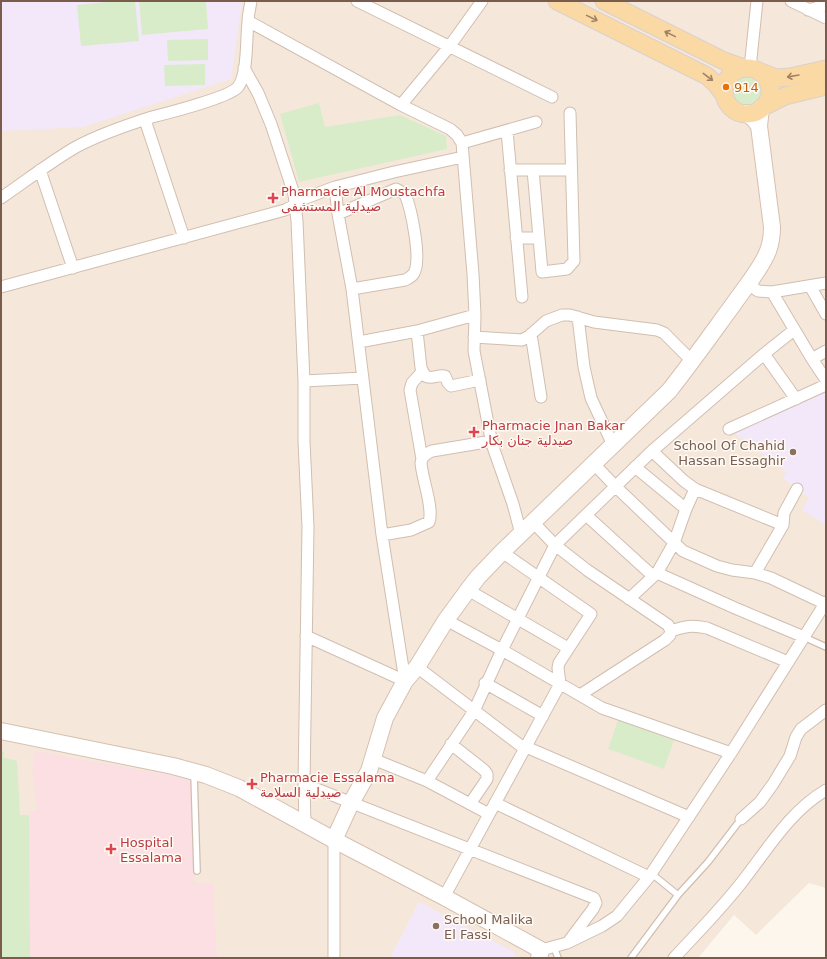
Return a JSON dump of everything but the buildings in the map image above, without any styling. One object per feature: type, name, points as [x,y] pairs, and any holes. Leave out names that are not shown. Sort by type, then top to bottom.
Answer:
[{"type":"main road","points":[[557,1],[707,76],[716,84],[731,106],[740,112],[757,110],[786,96],[826,86]]},
{"type":"main road","points":[[604,1],[724,61],[776,78],[826,70]]},
{"type":"main road","points":[[725,96],[724,88],[730,75],[736,70],[752,69],[769,83],[770,89],[770,96],[757,110]]},
{"type":"street","points":[[1,198],[40,170],[77,147],[109,132],[229,94],[238,87],[242,80],[244,68],[251,1]]},
{"type":"street","points":[[357,1],[552,97]]},
{"type":"street","points":[[401,105],[449,47],[482,1]]},
{"type":"street","points":[[752,69],[757,1]]},
{"type":"street","points":[[791,1],[826,18]]},
{"type":"street","points":[[808,10],[826,5]]},
{"type":"street","points":[[248,21],[401,105],[450,129],[457,135],[462,144],[473,274],[475,316],[474,352],[492,441],[502,474],[514,504],[521,534]]},
{"type":"street","points":[[244,68],[258,93],[271,124],[294,194],[299,240],[304,382],[304,440],[308,527],[304,784],[305,824]]},
{"type":"street","points":[[334,958],[334,840],[351,803],[369,771],[385,718],[405,681],[417,667],[446,620],[478,577],[669,391],[693,362],[748,284],[768,252],[772,239],[772,227],[759,126],[754,120],[757,110]]},
{"type":"street","points":[[534,170],[542,272],[567,269],[574,261],[570,113]]},
{"type":"street","points":[[145,120],[184,238]]},
{"type":"street","points":[[462,144],[536,122]]},
{"type":"street","points":[[507,130],[522,297]]},
{"type":"street","points":[[1,287],[285,210],[303,199],[335,187],[463,157]]},
{"type":"street","points":[[40,170],[73,268]]},
{"type":"street","points":[[510,170],[571,170]]},
{"type":"street","points":[[335,187],[338,214],[352,289],[382,535],[405,681]]},
{"type":"street","points":[[338,214],[396,189],[405,194],[410,209],[415,235],[417,262],[414,274],[410,278],[352,289]]},
{"type":"street","points":[[516,238],[539,238]]},
{"type":"street","points":[[748,284],[758,291],[772,292],[826,283]]},
{"type":"street","points":[[810,286],[826,314]]},
{"type":"street","points":[[772,292],[826,380]]},
{"type":"street","points":[[474,337],[518,340],[525,339],[546,321],[562,314],[594,322],[657,330],[664,334],[693,362]]},
{"type":"street","points":[[359,342],[417,331],[475,316]]},
{"type":"street","points":[[578,317],[584,367],[591,398],[613,445]]},
{"type":"street","points":[[427,781],[474,711],[485,683],[555,545],[634,467],[764,354],[794,330]]},
{"type":"street","points":[[417,331],[422,372],[425,376],[428,378],[442,375],[445,376],[450,386],[480,380]]},
{"type":"street","points":[[532,334],[542,397]]},
{"type":"street","points":[[812,359],[826,351]]},
{"type":"street","points":[[764,354],[796,399]]},
{"type":"street","points":[[382,535],[411,530],[429,522],[430,507],[421,471],[422,459],[410,390],[412,383],[422,372]]},
{"type":"street","points":[[304,382],[363,378]]},
{"type":"street","points":[[729,429],[826,385]]},
{"type":"street","points":[[422,459],[426,454],[432,451],[492,441]]},
{"type":"street","points":[[652,451],[684,481],[695,489],[783,525]]},
{"type":"street","points":[[1,731],[173,766],[206,775],[239,788],[544,952],[567,943],[602,926],[617,916],[650,875],[731,753],[826,604],[755,572],[732,570],[717,566],[683,551],[594,464]]},
{"type":"street","points":[[634,467],[686,509]]},
{"type":"street","points":[[755,572],[783,525],[784,513],[797,488]]},
{"type":"street","points":[[629,599],[655,574],[674,543],[695,489]]},
{"type":"street","points":[[586,515],[655,574],[804,637]]},
{"type":"street","points":[[533,522],[555,545],[629,599],[651,612],[668,625],[671,631]]},
{"type":"street","points":[[444,897],[560,684],[558,668],[562,658],[591,614],[502,552]]},
{"type":"street","points":[[468,590],[568,648]]},
{"type":"street","points":[[446,620],[502,650],[602,708],[731,753]]},
{"type":"street","points":[[580,695],[665,640],[670,635],[671,631],[685,626],[694,625],[707,628],[788,662]]},
{"type":"street","points":[[306,636],[405,681]]},
{"type":"street","points":[[417,667],[525,748],[689,817]]},
{"type":"street","points":[[485,683],[543,716]]},
{"type":"street","points":[[741,819],[760,802],[773,784],[790,756],[796,737],[801,729],[824,714]]},
{"type":"street","points":[[451,744],[487,774],[487,779],[470,804]]},
{"type":"street","points":[[373,759],[427,781],[489,814]]},
{"type":"street","points":[[304,784],[594,898],[596,902],[593,909],[567,943]]},
{"type":"street","points":[[674,958],[742,882],[790,819],[804,805],[826,790]]},
{"type":"street","points":[[495,803],[650,875]]},
{"type":"lane","points":[[804,637],[826,648]]},
{"type":"lane","points":[[194,771],[197,871]]},
{"type":"lane","points":[[632,958],[678,894],[708,862],[741,819]]},
{"type":"lane","points":[[650,875],[678,894]]},
{"type":"lane","points":[[544,952],[558,958]]},
{"type":"shaded area","points":[[1,1],[826,1],[826,888],[809,883],[756,935],[734,915],[698,958],[1,958]]},
{"type":"shaded area","points":[[1,1],[242,1],[231,79],[83,127],[1,131]]},
{"type":"shaded area","name":"School Of Chahid Hassan Essaghir","points":[[826,389],[826,525],[802,510],[809,498],[783,478],[787,472],[733,432]]},
{"type":"shaded area","name":"Hospital Essalama","points":[[35,751],[191,779],[194,883],[213,883],[217,958],[30,958],[29,811],[37,810],[32,770]]},
{"type":"shaded area","name":"School Malika El Fassi","points":[[419,902],[512,951],[517,958],[390,958]]},
{"type":"green space","points":[[117,1],[135,1],[139,41],[81,46],[77,5]]},
{"type":"green space","points":[[139,1],[206,1],[208,29],[142,35]]},
{"type":"green space","points":[[208,39],[208,60],[168,61],[167,40]]},
{"type":"green space","points":[[205,64],[205,85],[165,86],[164,65]]},
{"type":"green space","points":[[747,74],[757,77],[762,82],[765,92],[762,102],[757,107],[747,110],[737,107],[732,102],[729,92],[732,82],[737,77]]},
{"type":"green space","points":[[319,103],[325,127],[400,115],[446,136],[447,149],[299,182],[280,114]]},
{"type":"green space","points":[[618,720],[674,740],[664,769],[608,749]]},
{"type":"green space","points":[[1,751],[4,752],[3,757],[17,761],[20,815],[29,815],[30,958],[1,958]]},
{"type":"place","name":"914","points":[[726,87]]},
{"type":"place","name":"Pharmacie Al Moustachfa صيدلية المستشفى","points":[[273,198]]},
{"type":"place","name":"Pharmacie Jnan Bakar صيدلية جنان بكار","points":[[474,432]]},
{"type":"place","name":"School Of Chahid Hassan Essaghir","points":[[793,452]]},
{"type":"place","name":"Pharmacie Essalama صيدلية السلامة","points":[[252,784]]},
{"type":"place","name":"Hospital Essalama","points":[[111,849]]},
{"type":"place","name":"School Malika El Fassi","points":[[436,926]]}]
